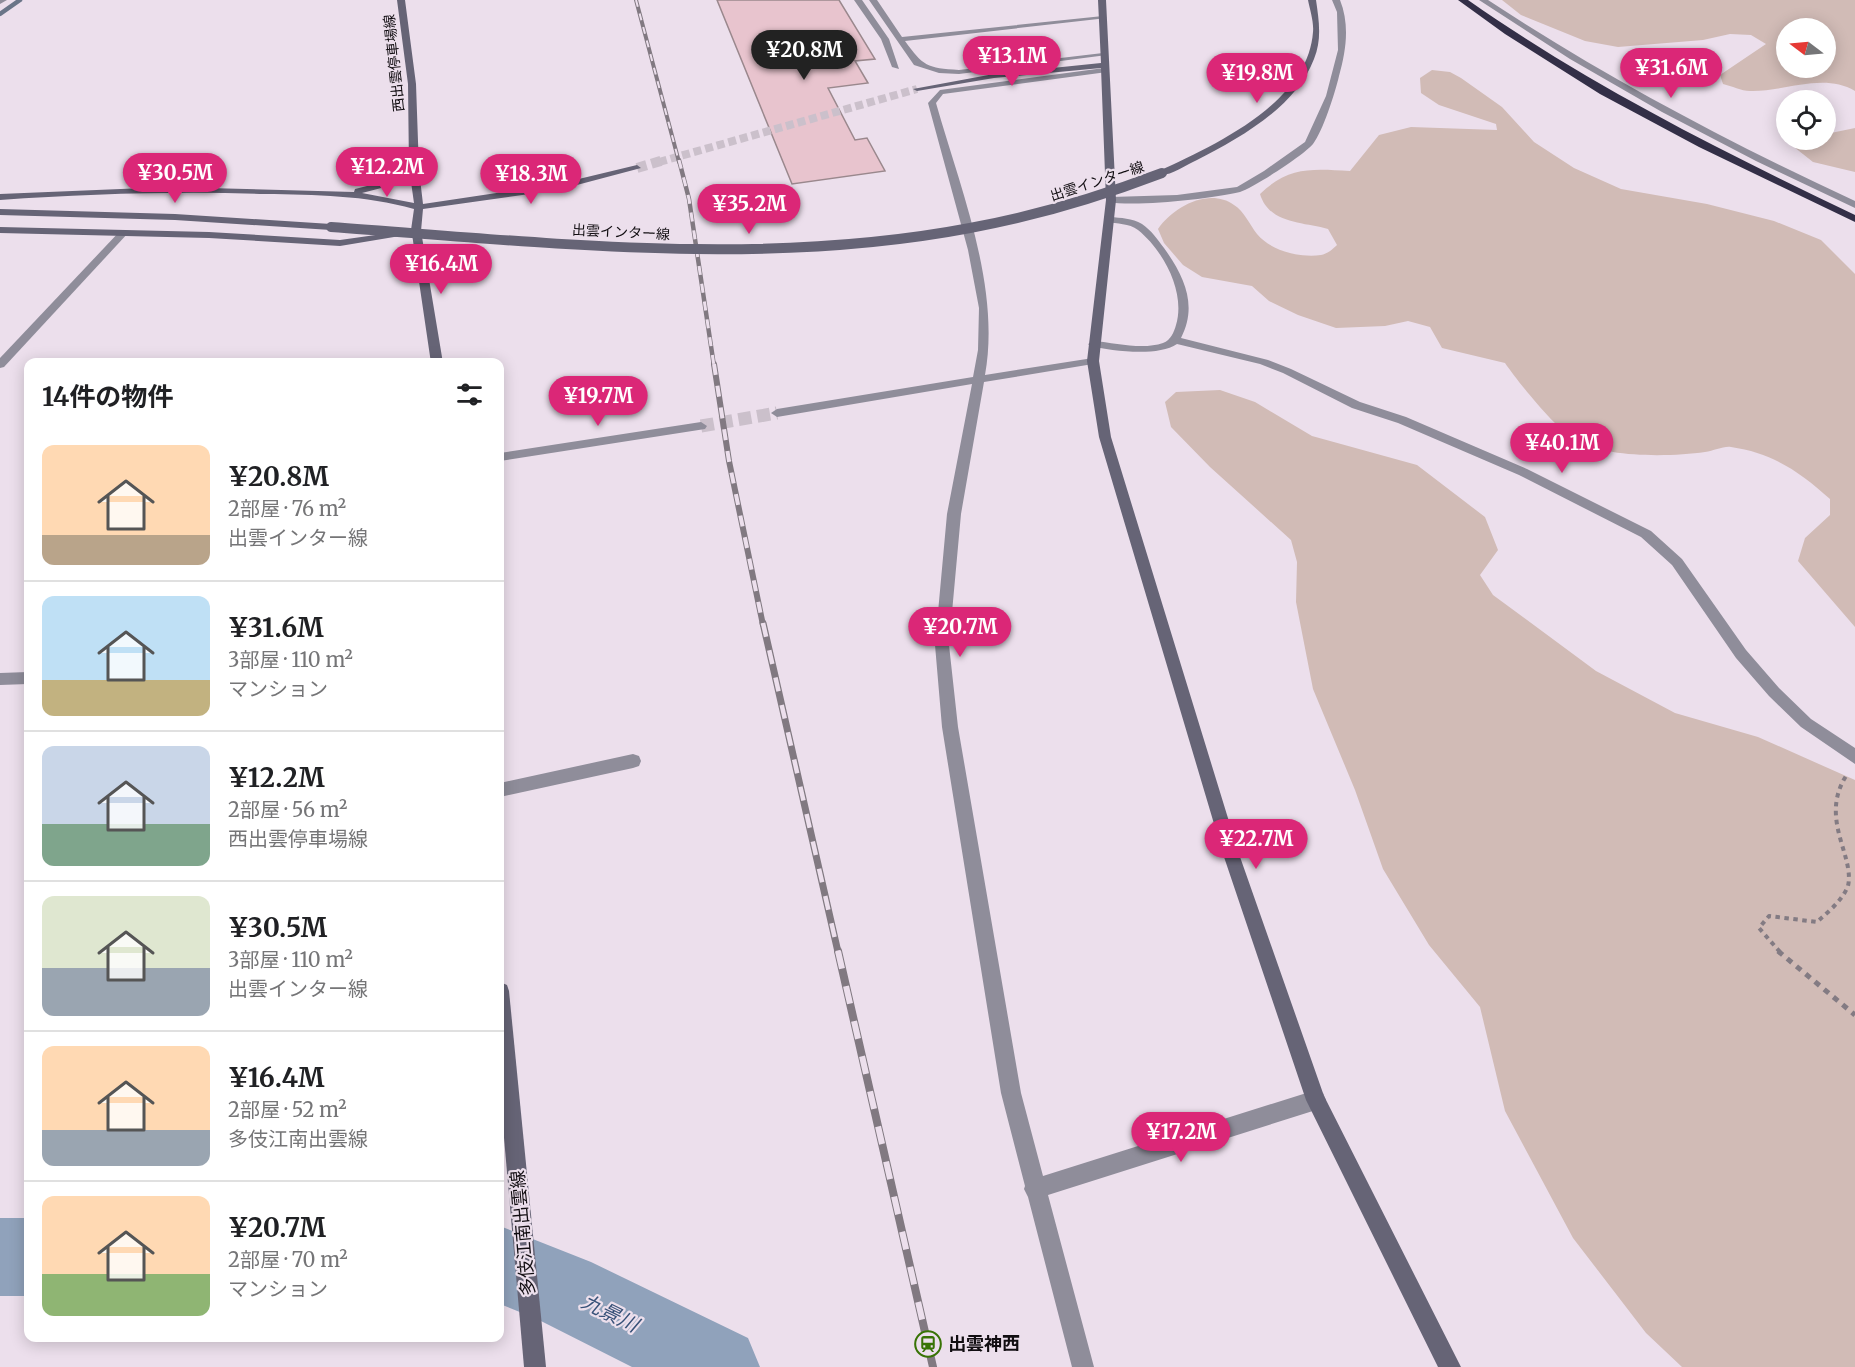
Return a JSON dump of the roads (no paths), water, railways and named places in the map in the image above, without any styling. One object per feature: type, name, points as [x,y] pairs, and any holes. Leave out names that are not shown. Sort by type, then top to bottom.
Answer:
[{"type":"highway","points":[[1462,0],[1532,48],[1684,135],[1855,219]]},
{"type":"main road","name":"西出雲停車場線","points":[[401,0],[412,84],[414,170],[419,207],[416,231]]},
{"type":"main road","points":[[1102,0],[1103,63],[1111,200],[1093,352],[1105,437],[1231,854],[1316,1100],[1450,1367]]},
{"type":"main road","name":"出雲インター線","points":[[0,212],[175,217],[659,248],[747,249],[918,236],[1005,220],[1095,198],[1162,173],[1216,148],[1259,120],[1287,93],[1304,70],[1314,45],[1316,19],[1312,0]]},
{"type":"main road","points":[[917,89],[994,76],[1103,63]]},
{"type":"main road","points":[[0,197],[77,191],[203,190],[349,193],[419,207],[558,187],[638,168]]},
{"type":"main road","points":[[349,193],[382,185],[414,170]]},
{"type":"main road","points":[[0,230],[124,232],[340,243],[416,231],[436,358]]},
{"type":"main road","name":"多伎江南出雲線","points":[[504,1034],[535,1367]]},
{"type":"street","points":[[858,0],[885,39],[896,67]]},
{"type":"street","points":[[873,0],[917,63],[946,72],[1103,63]]},
{"type":"street","points":[[1111,200],[1177,198],[1239,189],[1267,173],[1309,143],[1330,96],[1342,50],[1341,12],[1336,0]]},
{"type":"street","points":[[1482,0],[1545,42],[1669,113],[1855,205]]},
{"type":"street","points":[[900,39],[1103,18]]},
{"type":"street","points":[[1083,1367],[1009,1081],[950,727],[942,645],[943,617],[954,514],[984,350],[984,308],[973,250],[932,103],[940,92],[1103,63]]},
{"type":"street","points":[[777,413],[979,380],[1093,352],[1168,345],[1180,332],[1184,313],[1179,279],[1143,229],[1128,222],[1110,220]]},
{"type":"street","points":[[0,365],[124,232]]},
{"type":"street","points":[[1175,340],[1287,370],[1356,405],[1402,420],[1523,472],[1646,534],[1661,545],[1677,562],[1741,654],[1774,692],[1806,723],[1855,757]]},
{"type":"street","points":[[504,456],[702,426]]},
{"type":"street","points":[[0,679],[24,678]]},
{"type":"street","points":[[504,789],[633,761]]},
{"type":"street","points":[[1035,1188],[1316,1100]]},
{"type":"waterway","points":[[0,14],[20,0]]},
{"type":"waterway","name":"九景川","points":[[0,1257],[24,1257]]},
{"type":"waterway","name":"九景川","points":[[504,1267],[563,1290],[719,1367]]},
{"type":"tunnel","points":[[659,162],[917,89]]},
{"type":"tunnel","points":[[637,168],[664,160]]},
{"type":"tunnel","points":[[701,426],[777,413]]},
{"type":"railway","points":[[636,0],[679,162]]},
{"type":"railway","points":[[679,160],[689,199],[714,366]]},
{"type":"railway","points":[[714,364],[729,461],[763,625]]},
{"type":"railway","points":[[763,623],[838,952]]},
{"type":"railway","points":[[838,951],[933,1367]]},
{"type":"place","name":"出雲神西","points":[[928,1344]]}]
